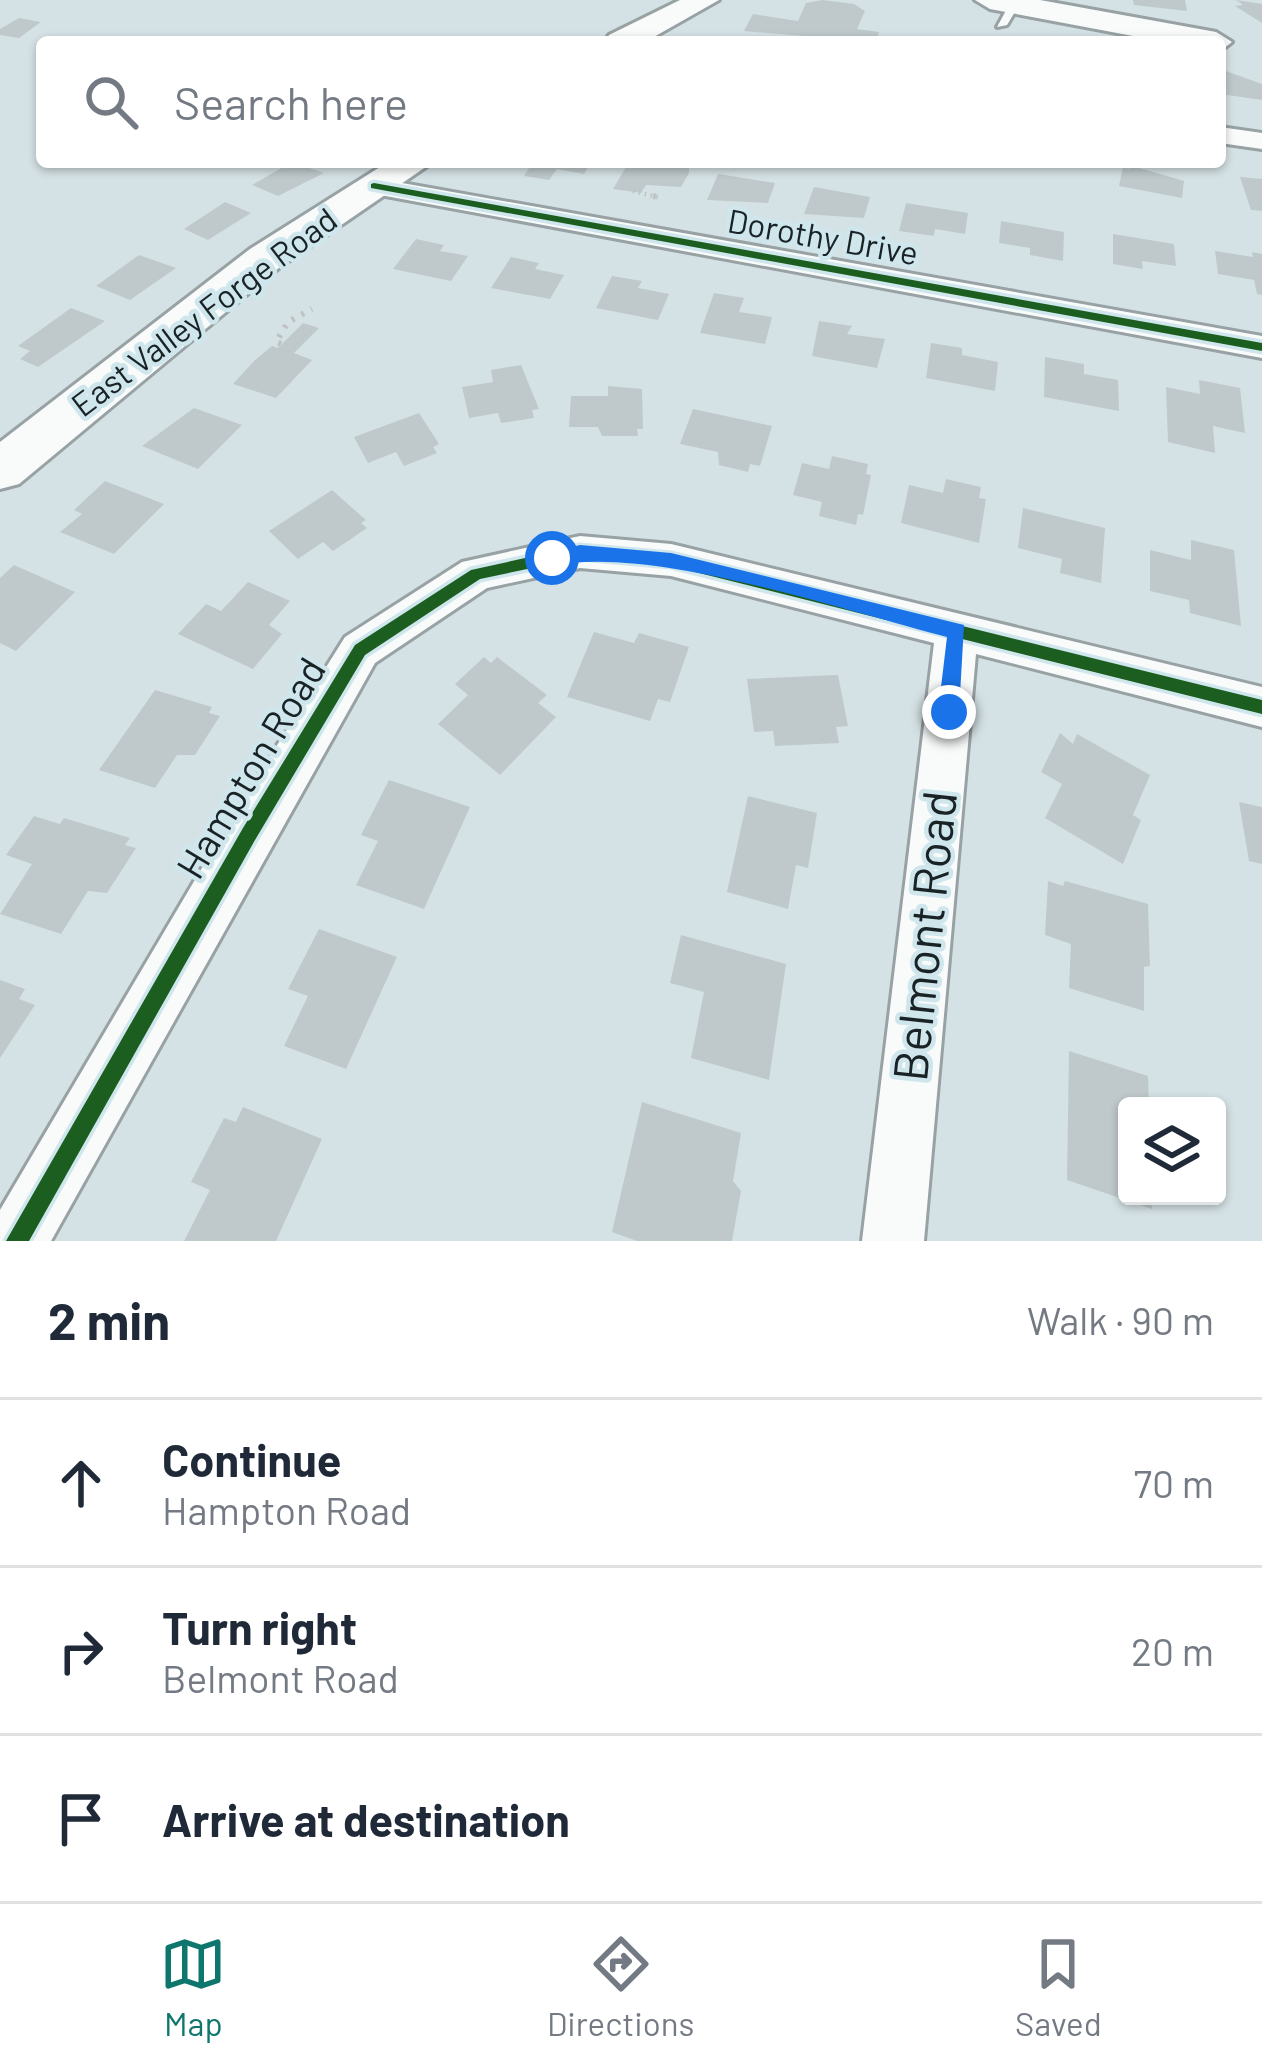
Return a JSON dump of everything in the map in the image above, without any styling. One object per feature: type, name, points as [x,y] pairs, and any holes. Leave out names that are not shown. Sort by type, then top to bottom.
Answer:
[{"type":"main road","points":[[632,36],[704,0]]},
{"type":"main road","points":[[1002,10],[1178,36]]},
{"type":"main road","points":[[1226,43],[1257,47]]},
{"type":"main road","name":"East Valley Forge Road","points":[[0,470],[265,258],[394,174]]},
{"type":"street","points":[[1226,136],[1262,141]]},
{"type":"street","name":"Dorothy Drive","points":[[394,174],[1262,346]]},
{"type":"street","name":"Hampton Road","points":[[17,1241],[249,834],[360,650],[476,574],[580,552],[671,560],[1262,707]]},
{"type":"street","name":"Belmont Road","points":[[892,1241],[957,631]]},
{"type":"path","points":[[633,191],[662,198]]},
{"type":"path","points":[[281,344],[276,342],[289,322],[312,309]]},
{"type":"building","points":[[1133,0],[1185,0],[1187,11],[1134,5]]},
{"type":"building","points":[[1236,0],[1262,4],[1262,23],[1235,6],[1243,5]]},
{"type":"building","points":[[806,3],[854,4],[865,11],[857,29],[879,32],[878,36],[744,31],[753,14],[798,21]]},
{"type":"building","points":[[19,18],[41,22],[19,38],[0,35],[0,29]]},
{"type":"building","points":[[1226,71],[1262,84],[1262,100],[1226,95]]},
{"type":"building","points":[[282,168],[324,173],[278,196],[252,185]]},
{"type":"building","points":[[529,168],[588,168],[584,174],[557,169],[549,180],[524,176]]},
{"type":"building","points":[[625,168],[689,168],[681,187],[646,185],[641,193],[613,189]]},
{"type":"building","points":[[1123,168],[1184,181],[1182,198],[1119,186]]},
{"type":"building","points":[[718,174],[775,183],[768,203],[707,200]]},
{"type":"building","points":[[1240,177],[1262,179],[1262,211],[1251,210]]},
{"type":"building","points":[[814,187],[870,197],[864,218],[804,214]]},
{"type":"building","points":[[225,202],[251,213],[208,240],[184,229]]},
{"type":"building","points":[[906,203],[968,213],[965,234],[935,229],[934,236],[899,231]]},
{"type":"building","points":[[1001,221],[1064,232],[1063,261],[999,243]]},
{"type":"building","points":[[1113,234],[1174,244],[1176,266],[1142,261],[1143,269],[1113,264]]},
{"type":"building","points":[[416,239],[444,245],[440,251],[468,256],[451,281],[393,269]]},
{"type":"building","points":[[1215,251],[1262,254],[1262,295],[1257,294],[1254,280],[1218,274]]},
{"type":"building","points":[[139,255],[176,268],[130,300],[96,286]]},
{"type":"building","points":[[511,257],[539,263],[535,269],[564,275],[550,299],[491,288]]},
{"type":"building","points":[[612,276],[642,281],[638,288],[669,294],[658,320],[596,308]]},
{"type":"building","points":[[714,293],[744,298],[739,312],[772,317],[765,344],[700,333]]},
{"type":"building","points":[[71,308],[105,321],[38,367],[20,359],[30,351],[18,346]]},
{"type":"building","points":[[819,321],[852,326],[847,334],[885,339],[877,368],[812,356]]},
{"type":"building","points":[[303,323],[319,328],[294,353],[312,360],[276,398],[233,384],[255,360],[272,346],[278,348]]},
{"type":"building","points":[[931,343],[962,348],[962,355],[998,362],[995,391],[926,378]]},
{"type":"building","points":[[1045,357],[1084,364],[1084,374],[1118,380],[1119,411],[1044,397]]},
{"type":"building","points":[[521,365],[539,409],[532,410],[534,418],[501,423],[498,413],[469,418],[462,387],[493,382],[491,370]]},
{"type":"building","points":[[1199,380],[1240,388],[1245,433],[1213,426],[1215,453],[1168,442],[1166,387],[1200,394]]},
{"type":"building","points":[[608,386],[642,389],[643,429],[637,429],[638,436],[602,436],[598,427],[569,427],[571,396],[608,396]]},
{"type":"building","points":[[194,408],[242,425],[198,469],[142,446]]},
{"type":"building","points":[[693,409],[772,426],[760,466],[750,464],[748,472],[719,465],[718,452],[680,444]]},
{"type":"building","points":[[419,413],[439,444],[433,447],[437,453],[404,466],[396,452],[368,463],[354,437]]},
{"type":"building","points":[[832,456],[868,464],[866,474],[871,475],[863,515],[858,514],[856,525],[819,516],[822,502],[793,495],[802,463],[829,469]]},
{"type":"building","points":[[946,479],[981,487],[979,498],[986,499],[979,543],[901,523],[909,485],[943,493]]},
{"type":"building","points":[[105,481],[164,504],[114,554],[60,532],[82,514],[74,510]]},
{"type":"building","points":[[332,490],[366,520],[361,523],[367,528],[333,551],[323,542],[298,559],[269,531]]},
{"type":"building","points":[[1023,508],[1105,528],[1101,583],[1060,573],[1062,559],[1018,548]]},
{"type":"building","points":[[1191,540],[1234,550],[1241,626],[1190,613],[1189,600],[1150,591],[1150,550],[1191,560]]},
{"type":"building","points":[[14,565],[75,592],[16,651],[0,643],[0,578]]},
{"type":"building","points":[[248,582],[290,601],[269,625],[282,634],[253,669],[178,634],[206,604],[221,611]]},
{"type":"building","points":[[594,632],[634,643],[639,633],[689,647],[670,702],[658,699],[650,721],[567,697]]},
{"type":"building","points":[[484,657],[491,663],[497,657],[547,695],[538,703],[556,717],[500,775],[438,724],[468,695],[455,684]]},
{"type":"building","points":[[838,675],[848,726],[836,727],[839,743],[775,746],[773,731],[754,732],[747,679]]},
{"type":"building","points":[[155,690],[212,707],[209,713],[220,716],[195,755],[177,755],[155,788],[99,770]]},
{"type":"building","points":[[1060,733],[1073,744],[1077,734],[1150,775],[1133,815],[1141,820],[1123,864],[1045,818],[1062,784],[1041,772]]},
{"type":"building","points":[[389,780],[470,807],[424,909],[356,885],[378,841],[361,835]]},
{"type":"building","points":[[748,796],[817,813],[808,868],[796,865],[788,909],[727,892]]},
{"type":"building","points":[[1239,802],[1262,807],[1262,864],[1249,861]]},
{"type":"building","points":[[34,816],[60,824],[64,818],[130,838],[125,845],[136,848],[107,893],[88,891],[61,934],[0,914],[32,864],[6,855]]},
{"type":"building","points":[[1048,881],[1063,886],[1065,881],[1148,904],[1150,966],[1144,967],[1144,1011],[1069,988],[1071,944],[1045,935]]},
{"type":"building","points":[[319,929],[397,957],[346,1069],[284,1046],[308,996],[288,989]]},
{"type":"building","points":[[681,935],[786,964],[769,1080],[691,1058],[704,992],[670,983]]},
{"type":"building","points":[[0,980],[25,989],[19,999],[35,1005],[0,1058]]},
{"type":"building","points":[[1069,1051],[1148,1076],[1149,1097],[1118,1097],[1118,1197],[1067,1180]]},
{"type":"building","points":[[642,1102],[741,1133],[733,1181],[741,1191],[732,1241],[637,1241],[612,1232]]},
{"type":"building","points":[[243,1107],[322,1139],[276,1241],[184,1241],[210,1190],[191,1182],[224,1118],[236,1122]]},
{"type":"cycle path","points":[[374,186],[1262,347]]},
{"type":"cycle path","points":[[17,1241],[249,834],[360,650],[476,574],[580,552],[671,560],[1262,707]]},
{"type":"route","points":[[552,558],[580,552],[671,560],[957,631],[949,712]]}]
